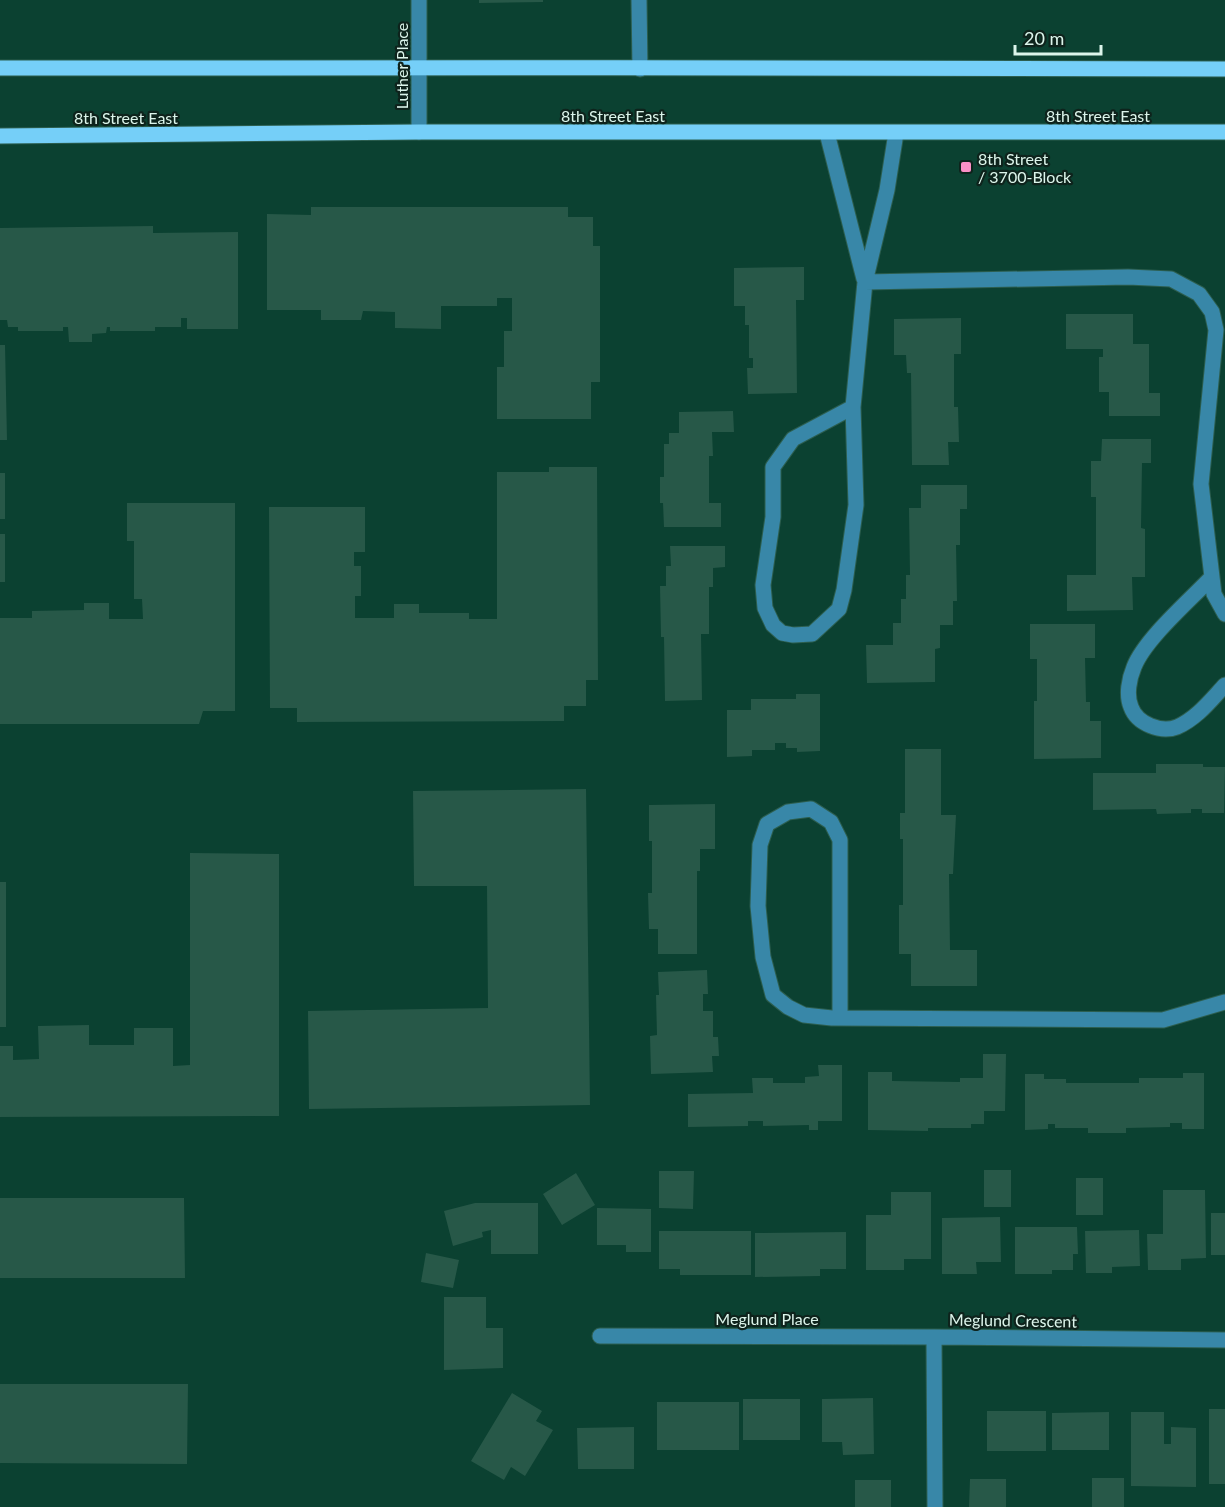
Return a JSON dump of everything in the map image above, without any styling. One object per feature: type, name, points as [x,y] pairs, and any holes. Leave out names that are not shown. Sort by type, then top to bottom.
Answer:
[{"type":"main road","points":[[0,68],[420,66],[640,69],[1225,69]]},
{"type":"main road","name":"8th Street East","points":[[0,136],[419,132],[1225,132]]},
{"type":"street","name":"Luther Place","points":[[419,0],[419,132]]},
{"type":"street","points":[[639,0],[640,69]]},
{"type":"street","points":[[827,133],[865,282]]},
{"type":"street","points":[[853,407],[793,439],[773,467],[773,517],[763,585],[765,608],[773,625],[782,633],[793,635],[813,633],[839,609],[856,505],[853,407],[865,282],[887,190],[896,133]]},
{"type":"street","points":[[865,282],[1128,277],[1171,279],[1199,294],[1212,312],[1216,330],[1201,484],[1211,578],[1214,594],[1225,614]]},
{"type":"street","points":[[1211,578],[1144,648],[1128,683],[1131,708],[1144,722],[1157,729],[1175,728],[1196,716],[1225,685]]},
{"type":"street","points":[[840,1017],[840,840],[831,822],[811,810],[788,812],[767,824],[760,845],[758,906],[763,957],[773,994],[788,1007],[804,1015],[840,1017],[970,1020],[1162,1020],[1225,1002]]},
{"type":"street","name":"Meglund Place","points":[[600,1336],[934,1337]]},
{"type":"street","name":"Meglund Crescent","points":[[935,1507],[934,1337],[1225,1340]]},
{"type":"building","points":[[479,0],[543,0],[543,2],[479,3]]},
{"type":"building","points":[[311,207],[568,207],[568,217],[593,217],[593,246],[600,246],[600,382],[591,382],[591,419],[497,419],[497,367],[504,367],[504,331],[512,331],[512,298],[497,298],[497,306],[441,306],[441,329],[395,328],[395,312],[363,311],[361,320],[321,320],[321,310],[267,310],[267,214],[311,215]]},
{"type":"building","points":[[153,226],[153,233],[238,232],[238,329],[187,329],[187,318],[181,318],[181,327],[155,327],[155,331],[110,331],[110,327],[107,327],[106,333],[92,334],[92,342],[69,342],[68,327],[63,327],[63,331],[18,331],[18,327],[8,327],[7,320],[0,320],[0,228]]},
{"type":"building","points":[[804,267],[804,300],[796,300],[797,393],[748,394],[747,368],[753,368],[753,358],[749,358],[749,325],[745,325],[745,306],[734,306],[734,268]]},
{"type":"building","points":[[1066,314],[1133,314],[1133,344],[1149,344],[1149,393],[1160,393],[1160,416],[1109,416],[1109,392],[1099,392],[1099,357],[1103,357],[1103,349],[1066,349]]},
{"type":"building","points":[[961,318],[961,354],[954,354],[954,407],[958,407],[959,442],[948,442],[949,465],[912,465],[911,373],[907,373],[906,355],[894,355],[894,319]]},
{"type":"building","points":[[0,345],[5,345],[7,440],[0,440]]},
{"type":"building","points":[[733,411],[734,432],[712,432],[713,456],[709,456],[709,503],[721,503],[721,527],[664,527],[663,503],[660,503],[660,477],[664,477],[664,444],[669,444],[669,433],[679,433],[679,412]]},
{"type":"building","points":[[1102,439],[1151,439],[1151,463],[1142,463],[1141,528],[1145,529],[1145,577],[1132,577],[1133,610],[1067,611],[1067,575],[1096,575],[1096,497],[1091,497],[1091,461],[1101,461]]},
{"type":"building","points":[[549,467],[597,467],[598,680],[586,680],[586,706],[564,706],[564,721],[297,722],[297,708],[270,708],[269,507],[365,507],[365,552],[354,552],[354,566],[361,566],[361,596],[355,596],[355,618],[394,618],[394,604],[419,604],[419,613],[469,613],[469,619],[497,619],[497,472],[549,472]]},
{"type":"building","points":[[0,473],[5,473],[5,519],[0,519]]},
{"type":"building","points":[[921,485],[967,485],[967,509],[960,509],[960,545],[956,545],[957,601],[953,601],[953,625],[940,625],[940,648],[935,649],[935,682],[867,683],[866,645],[893,645],[893,623],[901,623],[901,599],[906,599],[906,575],[910,575],[909,508],[921,508]]},
{"type":"building","points":[[127,503],[235,503],[235,711],[203,711],[199,724],[0,724],[0,618],[32,618],[32,611],[84,610],[84,603],[109,603],[109,619],[143,619],[142,599],[134,599],[134,541],[127,541]]},
{"type":"building","points":[[0,534],[5,534],[5,582],[0,582]]},
{"type":"building","points":[[670,546],[725,546],[725,567],[713,568],[713,587],[709,587],[709,634],[701,634],[702,700],[665,701],[660,586],[666,586],[666,566],[671,566]]},
{"type":"building","points":[[1030,624],[1095,624],[1095,658],[1085,658],[1086,702],[1090,702],[1090,721],[1101,721],[1101,758],[1034,759],[1037,659],[1030,659]]},
{"type":"building","points":[[796,694],[820,694],[820,751],[797,752],[797,748],[786,748],[786,743],[775,743],[775,750],[752,750],[752,756],[727,757],[727,710],[751,710],[751,699],[796,699]]},
{"type":"building","points":[[905,749],[941,749],[941,815],[956,815],[953,874],[949,874],[950,950],[977,950],[977,986],[911,986],[911,954],[899,954],[899,905],[903,905],[903,839],[900,839],[900,813],[905,813]]},
{"type":"building","points":[[1156,764],[1203,764],[1203,767],[1225,767],[1224,813],[1202,813],[1202,809],[1191,809],[1191,813],[1157,814],[1156,809],[1093,810],[1093,773],[1156,773]]},
{"type":"building","points":[[586,789],[590,1105],[309,1109],[308,1011],[488,1008],[487,886],[414,886],[413,791]]},
{"type":"building","points":[[715,804],[715,849],[700,849],[700,871],[697,871],[697,954],[658,954],[658,929],[649,929],[648,893],[652,893],[652,841],[649,841],[649,805]]},
{"type":"building","points":[[190,853],[279,854],[279,1116],[0,1117],[0,1046],[13,1046],[13,1060],[39,1059],[38,1026],[89,1025],[89,1045],[134,1045],[134,1028],[173,1028],[173,1066],[190,1065]]},
{"type":"building","points":[[0,882],[6,882],[6,1027],[0,1027]]},
{"type":"building","points":[[707,970],[708,994],[703,994],[703,1011],[713,1011],[713,1037],[718,1037],[719,1056],[712,1056],[713,1072],[651,1074],[650,1036],[657,1035],[658,972]]},
{"type":"building","points":[[983,1054],[1006,1054],[1005,1111],[984,1111],[984,1124],[971,1124],[971,1128],[928,1128],[928,1131],[868,1130],[868,1072],[892,1072],[892,1081],[960,1082],[960,1078],[983,1078]]},
{"type":"building","points":[[818,1065],[842,1065],[842,1121],[818,1121],[818,1130],[809,1130],[809,1125],[763,1126],[763,1121],[748,1121],[748,1126],[688,1127],[688,1094],[753,1093],[752,1078],[773,1078],[773,1083],[805,1083],[805,1077],[819,1076]]},
{"type":"building","points":[[1183,1073],[1204,1073],[1204,1129],[1182,1129],[1182,1123],[1170,1123],[1170,1127],[1126,1128],[1126,1133],[1088,1133],[1088,1128],[1055,1128],[1055,1124],[1048,1124],[1048,1129],[1025,1130],[1025,1074],[1044,1074],[1044,1079],[1066,1079],[1066,1083],[1139,1083],[1139,1078],[1183,1078]]},
{"type":"building","points":[[984,1170],[1011,1170],[1011,1207],[984,1207]]},
{"type":"building","points":[[659,1171],[694,1171],[693,1209],[659,1208]]},
{"type":"building","points":[[576,1173],[595,1205],[562,1225],[543,1194]]},
{"type":"building","points":[[1076,1178],[1103,1178],[1103,1215],[1076,1215]]},
{"type":"building","points":[[1163,1190],[1205,1190],[1206,1258],[1181,1259],[1181,1270],[1148,1270],[1147,1234],[1163,1234]]},
{"type":"building","points":[[891,1192],[931,1192],[931,1259],[904,1259],[904,1270],[866,1270],[866,1215],[891,1215]]},
{"type":"building","points":[[0,1198],[184,1198],[185,1278],[0,1278]]},
{"type":"building","points":[[475,1203],[538,1203],[538,1254],[491,1254],[491,1230],[482,1232],[483,1237],[453,1246],[444,1211]]},
{"type":"building","points":[[597,1208],[651,1209],[651,1252],[626,1252],[626,1245],[597,1245]]},
{"type":"building","points":[[1211,1213],[1225,1213],[1225,1255],[1211,1255]]},
{"type":"building","points":[[1000,1217],[1001,1262],[976,1262],[977,1274],[942,1274],[942,1218]]},
{"type":"building","points":[[1015,1227],[1077,1227],[1078,1254],[1073,1254],[1073,1270],[1052,1270],[1052,1274],[1015,1274]]},
{"type":"building","points":[[1139,1230],[1140,1266],[1112,1267],[1112,1273],[1086,1273],[1085,1231]]},
{"type":"building","points":[[659,1231],[751,1231],[751,1275],[680,1275],[680,1269],[659,1269]]},
{"type":"building","points":[[846,1232],[846,1269],[820,1269],[820,1276],[755,1277],[755,1233]]},
{"type":"building","points":[[426,1253],[459,1260],[453,1288],[421,1282]]},
{"type":"building","points":[[444,1297],[486,1297],[486,1328],[503,1328],[503,1368],[444,1370]]},
{"type":"building","points":[[0,1384],[188,1384],[187,1464],[0,1463]]},
{"type":"building","points":[[512,1393],[542,1411],[536,1421],[553,1430],[525,1476],[511,1467],[504,1480],[471,1461]]},
{"type":"building","points":[[873,1398],[874,1454],[843,1455],[842,1442],[822,1442],[822,1399]]},
{"type":"building","points":[[743,1399],[800,1399],[800,1440],[743,1440]]},
{"type":"building","points":[[657,1402],[739,1402],[739,1450],[657,1450]]},
{"type":"building","points":[[1209,1409],[1225,1409],[1225,1484],[1209,1484]]},
{"type":"building","points":[[987,1411],[1046,1411],[1046,1451],[987,1451]]},
{"type":"building","points":[[1109,1412],[1109,1450],[1052,1450],[1052,1413]]},
{"type":"building","points":[[1131,1412],[1164,1412],[1164,1444],[1171,1444],[1171,1427],[1196,1428],[1196,1487],[1131,1486]]},
{"type":"building","points":[[634,1427],[634,1469],[578,1469],[577,1428]]},
{"type":"building","points":[[1092,1478],[1124,1478],[1124,1507],[1092,1507]]},
{"type":"building","points":[[970,1479],[1006,1479],[1006,1507],[969,1507]]},
{"type":"building","points":[[855,1480],[891,1480],[891,1507],[855,1507]]},
{"type":"place","name":"8th Street / 3700-Block","points":[[966,167]]}]
